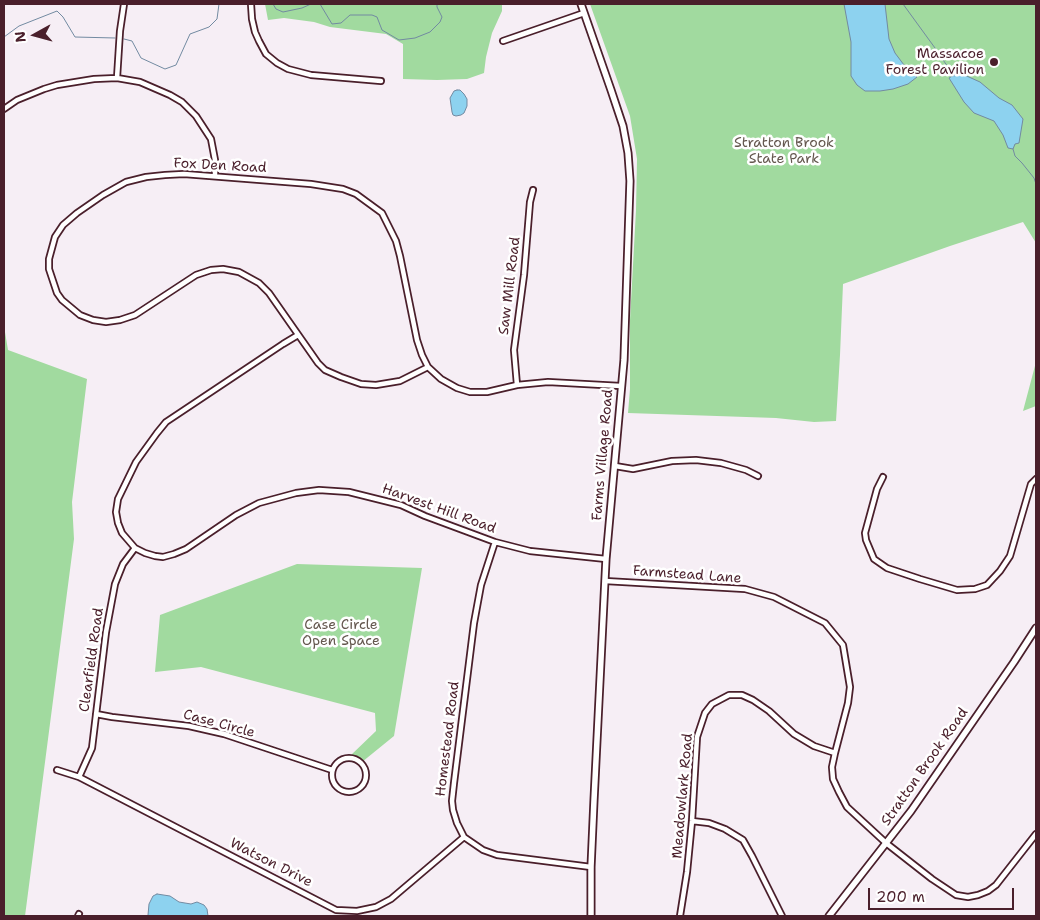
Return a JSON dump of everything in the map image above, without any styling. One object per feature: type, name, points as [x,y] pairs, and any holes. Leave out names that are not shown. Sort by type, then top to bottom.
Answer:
[{"type":"main road","name":"Farms Village Road","points":[[581,4],[623,126],[630,180],[624,360],[606,559],[591,867],[591,916]]},
{"type":"main road","name":"Stratton Brook Road","points":[[829,916],[911,811],[1036,628]]},
{"type":"street","points":[[117,78],[124,4]]},
{"type":"street","points":[[251,4],[255,32],[266,54],[288,69],[311,75],[381,81]]},
{"type":"street","points":[[503,41],[584,13]]},
{"type":"street","points":[[4,109],[17,100],[57,85],[94,79],[117,78],[140,82],[182,102],[201,123],[211,139],[215,160],[215,176]]},
{"type":"street","name":"Fox Den Road","points":[[428,367],[400,381],[376,385],[362,384],[325,370],[259,283],[239,272],[223,269],[211,270],[196,275],[135,315],[106,322],[93,320],[80,315],[56,293],[48,259],[55,236],[76,213],[126,182],[165,174],[311,184],[342,190],[356,194],[382,213],[396,241],[417,340],[422,355],[428,367],[441,379],[457,388],[470,392],[487,392],[518,385],[548,382],[621,386]]},
{"type":"street","name":"Saw Mill Road","points":[[518,385],[514,350],[524,275],[530,202],[533,190]]},
{"type":"street","points":[[135,548],[122,533],[118,523],[116,512],[118,499],[136,462],[157,433],[166,422],[298,335]]},
{"type":"street","points":[[615,466],[633,469],[672,461],[696,460],[721,463],[746,470],[758,476]]},
{"type":"street","points":[[883,477],[877,489],[865,533],[874,559],[887,568],[957,590],[975,589],[987,585],[1000,572],[1010,556],[1031,484],[1036,479]]},
{"type":"street","name":"Harvest Hill Road","points":[[135,548],[155,556],[174,554],[186,549],[236,514],[259,503],[296,493],[319,490],[349,492],[393,503],[495,542],[530,551],[606,559]]},
{"type":"street","name":"Homestead Road","points":[[464,837],[452,810],[452,801],[474,623],[481,585],[495,542]]},
{"type":"street","name":"Clearfield Road","points":[[79,777],[92,748],[106,632],[115,584],[123,564],[135,548]]},
{"type":"street","name":"Farmstead Lane","points":[[605,581],[745,589],[774,597],[825,623],[843,645],[850,687],[832,767],[833,779],[847,807],[886,843],[956,895],[968,897],[978,895],[996,885],[1036,834]]},
{"type":"street","name":"Meadowlark Road","points":[[680,916],[692,821],[697,737],[705,712],[712,704],[729,695],[742,695],[769,711],[794,734],[814,746],[835,753]]},
{"type":"street","name":"Case Circle","points":[[96,714],[189,726],[224,734],[332,770]]},
{"type":"street","points":[[354,758],[363,764],[366,770],[365,781],[358,790],[346,792],[336,787],[333,782],[332,770],[343,759],[354,758]]},
{"type":"street","name":"Watson Drive","points":[[57,770],[79,777],[336,910],[357,911],[376,907],[391,899],[464,837]]},
{"type":"street","points":[[692,821],[709,823],[725,828],[743,840],[782,916]]},
{"type":"street","points":[[464,837],[483,850],[497,855],[591,867]]},
{"type":"green space","points":[[265,4],[502,4],[502,11],[492,33],[484,73],[467,79],[403,79],[403,44],[386,34],[330,27],[314,22],[284,18],[268,20]]},
{"type":"green space","name":"Stratton Brook State Park","points":[[590,4],[1036,4],[1036,243],[1023,222],[843,284],[836,421],[814,422],[776,418],[628,413],[637,159],[630,116]]},
{"type":"green space","points":[[4,326],[8,350],[87,379],[72,502],[74,539],[25,916],[4,916]]},
{"type":"green space","points":[[1036,362],[1036,406],[1023,411]]},
{"type":"green space","name":"Case Circle Open Space","points":[[297,564],[422,568],[394,736],[362,762],[358,757],[351,755],[376,731],[375,713],[201,667],[155,672],[160,615]]},
{"type":"water","points":[[844,4],[885,4],[889,39],[895,53],[917,77],[908,84],[880,91],[865,91],[857,85],[851,76],[851,42]]},
{"type":"water","points":[[957,73],[980,82],[999,98],[1012,105],[1023,119],[1019,143],[1015,144],[1013,149],[1008,148],[1003,135],[994,121],[974,113],[964,102],[949,78]]},
{"type":"water","points":[[457,90],[464,94],[467,99],[467,106],[464,113],[456,116],[452,112],[450,98],[454,91]]},
{"type":"water","points":[[157,894],[170,896],[179,902],[191,904],[197,902],[204,905],[208,916],[148,916],[149,904],[153,896]]},
{"type":"waterway","points":[[124,39],[132,41],[141,58],[165,69],[176,65],[190,34],[209,27],[217,19],[219,4]]},
{"type":"waterway","points":[[273,4],[276,9],[283,12],[311,4]]},
{"type":"waterway","points":[[320,4],[332,24],[341,23],[350,15],[372,15],[377,17],[382,30],[399,40],[415,38],[430,32],[440,22],[442,17],[437,4]]},
{"type":"waterway","points":[[903,4],[954,76]]},
{"type":"waterway","points":[[4,37],[19,26],[57,11],[63,17],[75,37],[115,38]]},
{"type":"waterway","points":[[1013,149],[1015,156],[1034,178],[1036,184]]},
{"type":"place","name":"Massacoe Forest Pavilion","points":[[994,62]]}]
